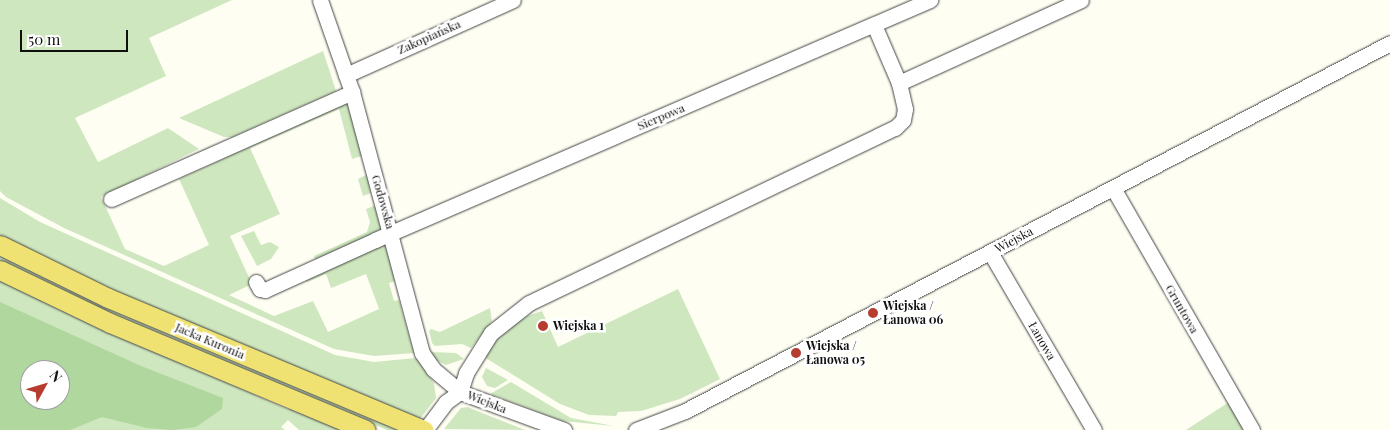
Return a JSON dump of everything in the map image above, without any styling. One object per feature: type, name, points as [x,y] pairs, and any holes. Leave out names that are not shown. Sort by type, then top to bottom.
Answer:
[{"type":"main road","name":"Jacka Kuronia","points":[[0,245],[108,298],[426,428]]},
{"type":"main road","name":"Jacka Kuronia","points":[[0,270],[110,323],[366,430]]},
{"type":"street","name":"Godowska","points":[[320,0],[352,92],[392,234],[422,352],[433,369],[460,392]]},
{"type":"street","name":"Zakopiańska","points":[[346,75],[513,0]]},
{"type":"street","name":"Sierpowa","points":[[256,282],[260,289],[265,290],[930,0]]},
{"type":"street","points":[[899,84],[1081,0]]},
{"type":"street","points":[[460,392],[464,376],[491,333],[529,303],[896,128],[903,120],[904,109],[899,84],[874,25]]},
{"type":"street","name":"Wiejska","points":[[636,430],[685,411],[1390,43]]},
{"type":"street","points":[[111,199],[352,92]]},
{"type":"street","name":"Gruntowa","points":[[1113,188],[1252,430]]},
{"type":"street","name":"Łanowa","points":[[990,252],[1094,430]]},
{"type":"street","name":"Wiejska","points":[[426,428],[449,398],[460,392],[564,430]]},
{"type":"green space","points":[[0,0],[232,0],[149,38],[166,76],[75,118],[98,162],[168,128],[199,149],[101,197],[125,249],[164,266],[209,245],[179,179],[223,159],[230,148],[341,104],[348,104],[365,155],[352,159],[339,109],[250,148],[280,214],[230,236],[252,284],[229,295],[274,316],[313,301],[328,332],[379,309],[366,274],[331,288],[326,274],[307,282],[305,279],[385,242],[395,281],[389,283],[394,301],[399,300],[414,353],[374,356],[334,349],[64,228],[6,197],[0,191]]},
{"type":"green space","points":[[323,51],[336,91],[232,137],[224,137],[179,118]]},
{"type":"green space","points":[[368,174],[371,193],[363,196],[358,179]]},
{"type":"green space","points":[[0,198],[40,222],[335,355],[374,362],[416,358],[434,383],[436,398],[420,419],[87,280],[0,237]]},
{"type":"green space","points":[[376,205],[383,233],[316,262],[314,256],[367,232],[370,222],[366,209]]},
{"type":"green space","points":[[254,231],[261,245],[270,242],[279,247],[271,259],[257,266],[241,236]]},
{"type":"green space","points":[[0,253],[405,430],[387,430],[115,316],[0,261]]},
{"type":"green space","points":[[0,279],[100,327],[289,410],[291,406],[347,430],[299,430],[288,420],[281,427],[285,430],[0,430]]},
{"type":"green space","points":[[678,289],[720,379],[680,399],[641,411],[618,412],[616,416],[589,415],[560,404],[484,357],[504,330],[521,318],[542,311],[558,347]]},
{"type":"green space","points":[[0,302],[141,366],[223,398],[222,409],[196,427],[173,430],[147,428],[102,417],[70,430],[0,430]]},
{"type":"green space","points":[[490,308],[492,321],[471,348],[462,344],[435,346],[432,343],[429,331],[431,329],[440,332]]},
{"type":"green space","points":[[430,352],[456,353],[464,359],[446,365],[436,360]]},
{"type":"green space","points":[[486,368],[508,380],[495,388],[487,386],[482,377]]},
{"type":"green space","points":[[511,382],[571,418],[614,426],[563,421],[490,394]]},
{"type":"green space","points":[[1229,402],[1244,430],[1186,430]]},
{"type":"green space","points":[[468,407],[525,430],[444,429],[461,408]]},
{"type":"place","name":"Wiejska / Łanowa 06","points":[[873,313]]},
{"type":"place","name":"Wiejska 1","points":[[543,326]]},
{"type":"place","name":"Wiejska / Łanowa 05","points":[[796,353]]}]
